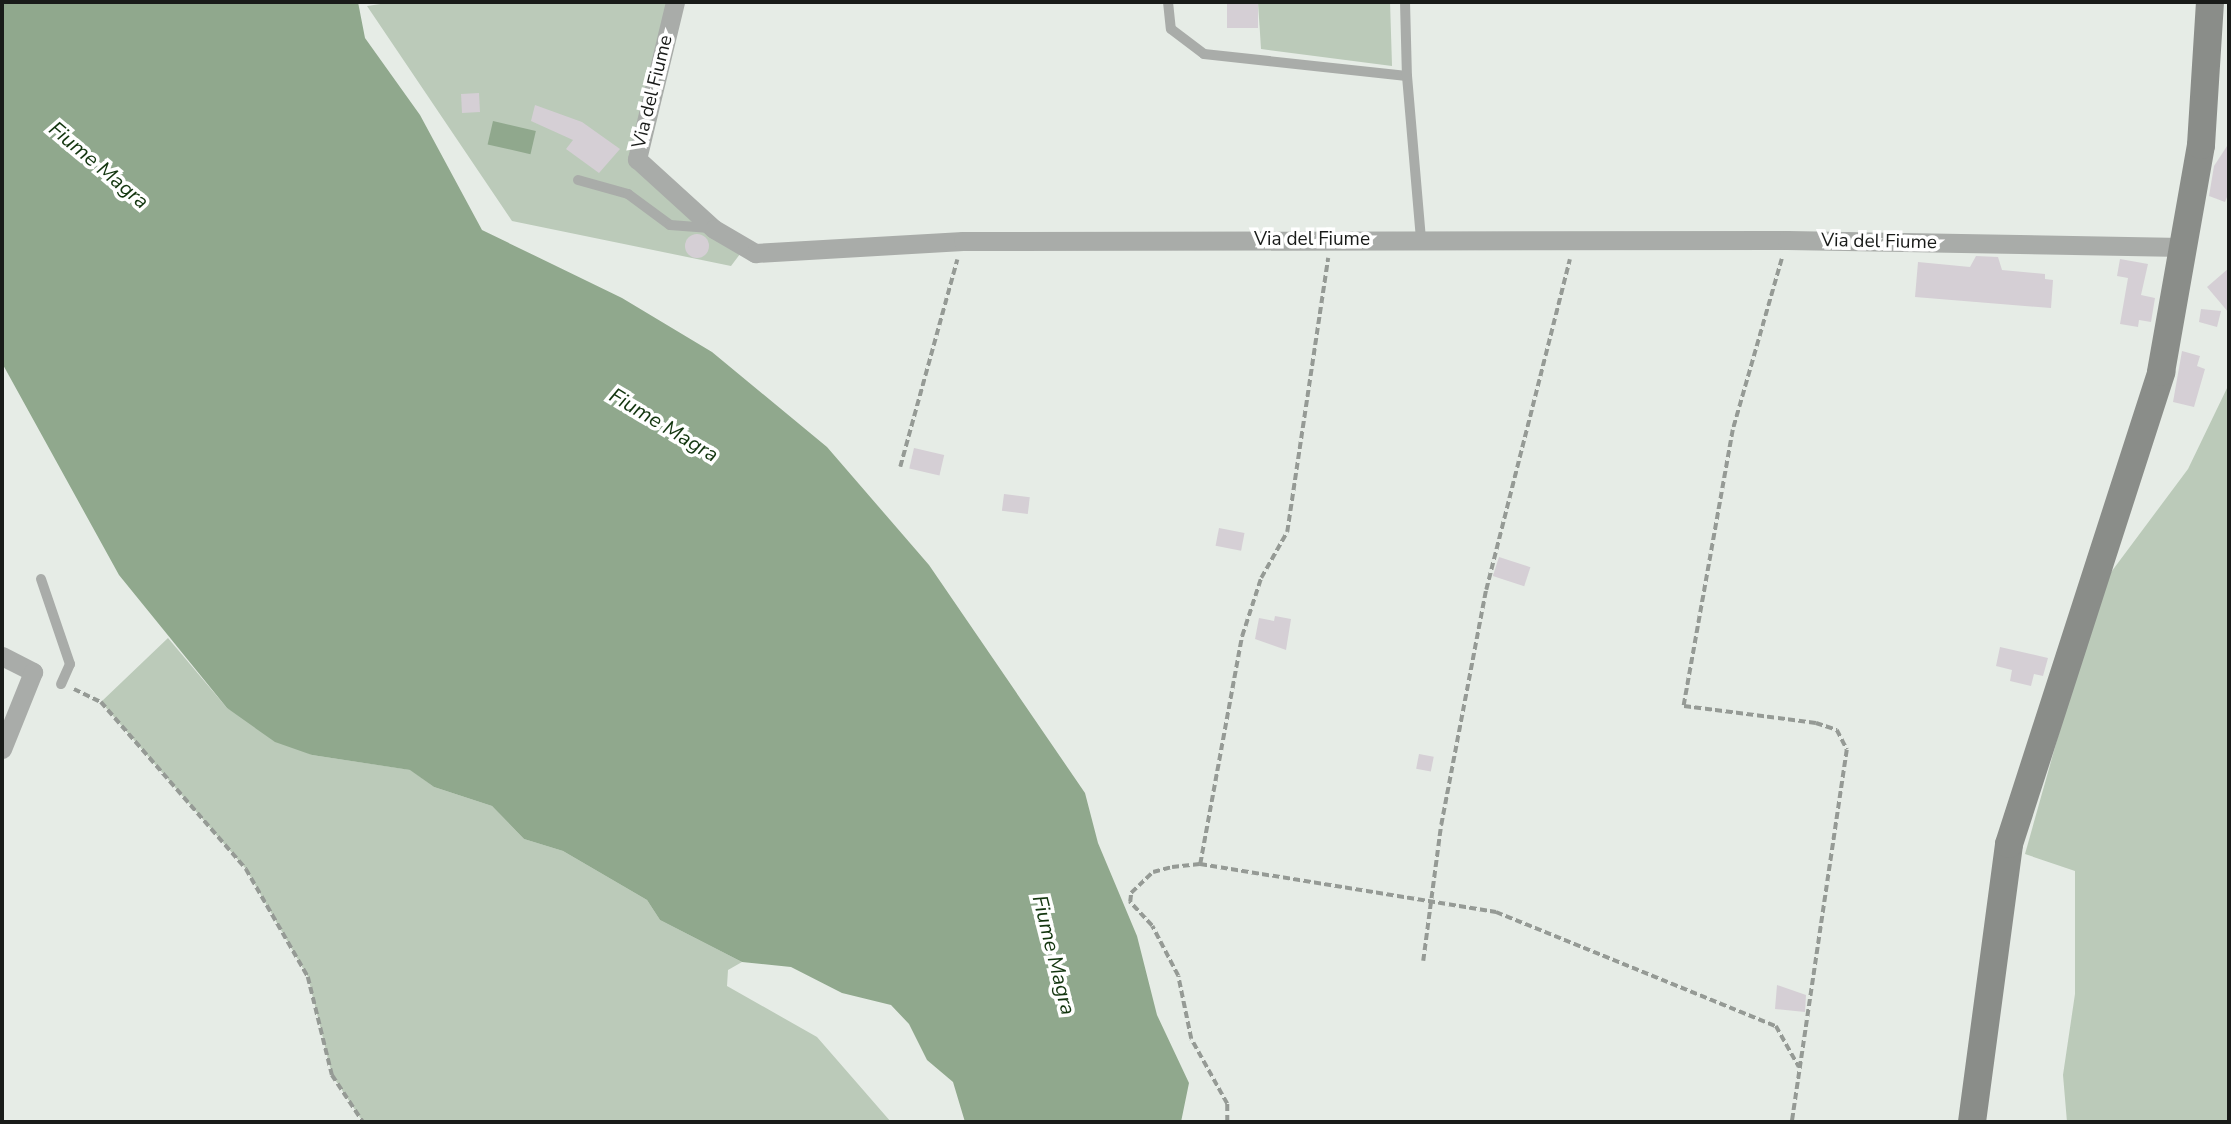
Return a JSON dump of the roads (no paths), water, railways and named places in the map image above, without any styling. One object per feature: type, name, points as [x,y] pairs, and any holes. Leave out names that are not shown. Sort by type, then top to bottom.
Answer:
[{"type":"main road","points":[[1972,1122],[2009,844],[2145,433],[2202,145],[2210,2]]},
{"type":"street","name":"Via del Fiume","points":[[675,2],[637,159],[714,229],[755,253],[962,241],[1787,240],[2182,247]]},
{"type":"street","points":[[2,656],[33,672],[2,749]]},
{"type":"lane","points":[[1168,2],[1171,29],[1204,54],[1407,76]]},
{"type":"lane","points":[[1405,2],[1407,76],[1421,240]]},
{"type":"lane","points":[[578,180],[628,194],[670,225],[714,229]]},
{"type":"lane","points":[[41,579],[70,664],[61,684]]},
{"type":"water","name":"Fiume Magra","points":[[2,2],[358,2],[365,38],[420,115],[482,230],[622,298],[712,352],[827,447],[929,565],[1085,793],[1098,843],[1137,936],[1157,1015],[1189,1083],[1181,1122],[965,1122],[953,1082],[927,1060],[909,1024],[891,1005],[842,993],[791,967],[742,962],[660,920],[647,900],[563,851],[524,839],[492,806],[434,787],[410,770],[312,755],[275,742],[227,708],[119,575],[2,363]]},
{"type":"water","points":[[493,121],[536,131],[530,154],[488,144]]}]
